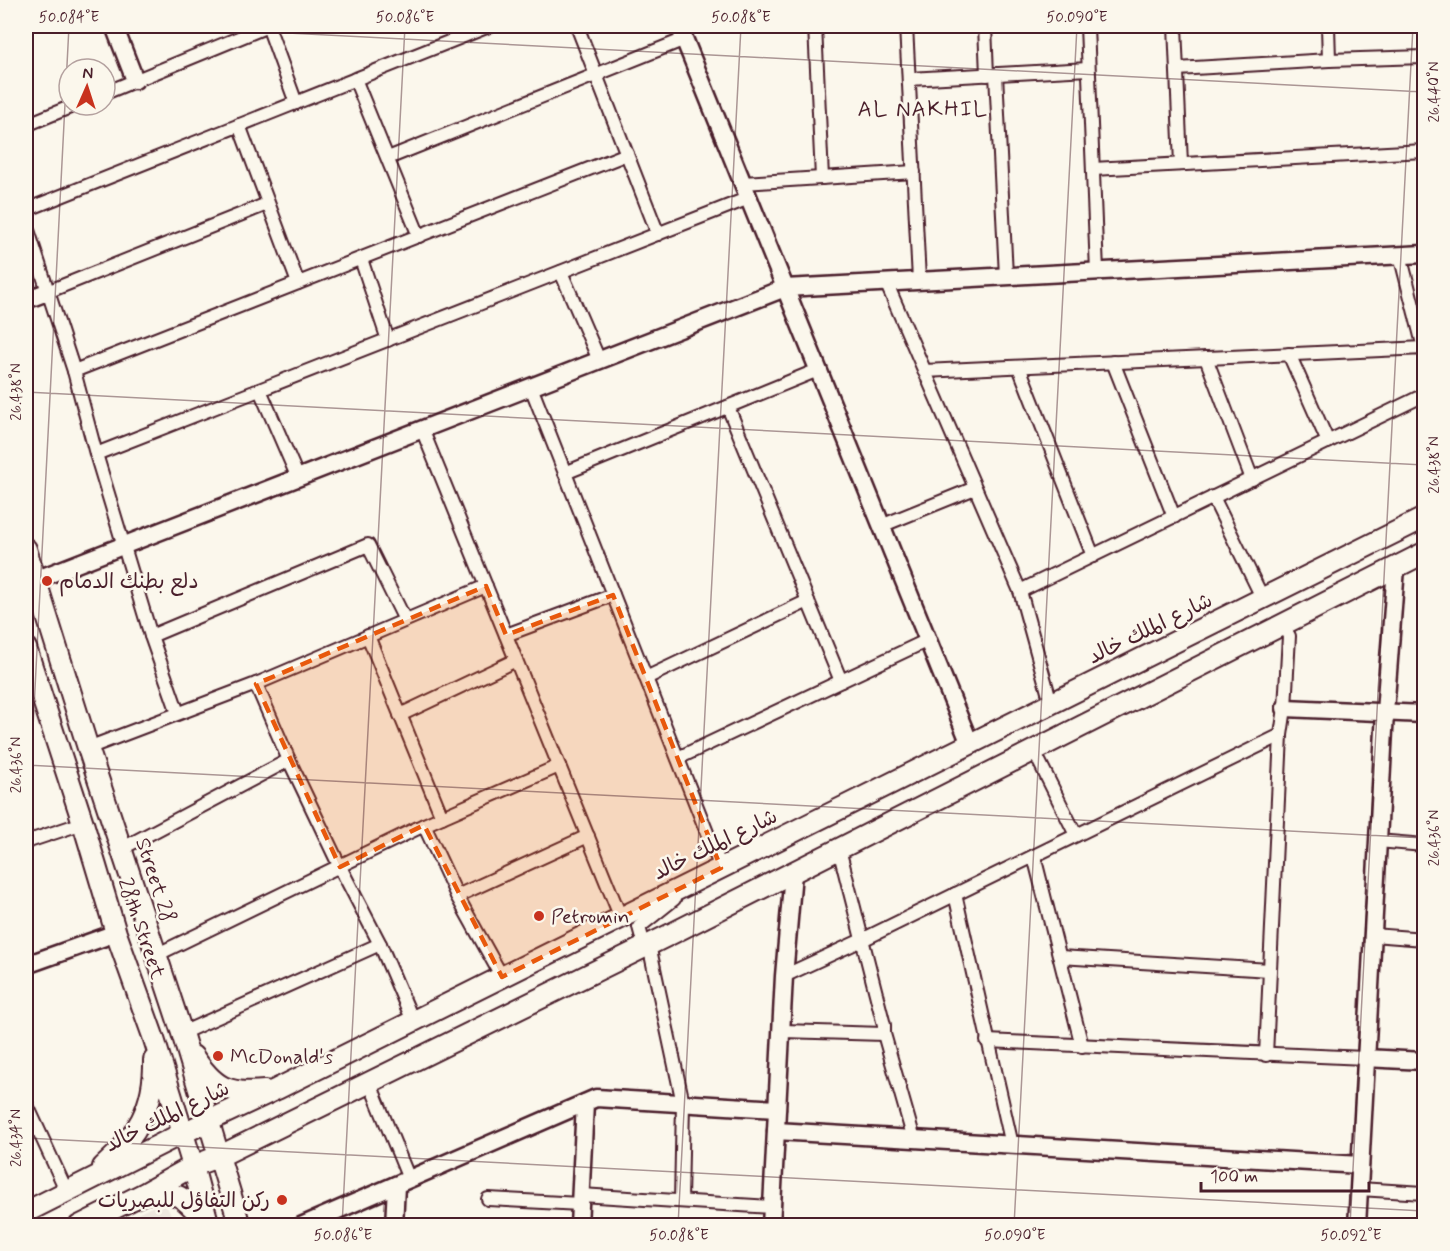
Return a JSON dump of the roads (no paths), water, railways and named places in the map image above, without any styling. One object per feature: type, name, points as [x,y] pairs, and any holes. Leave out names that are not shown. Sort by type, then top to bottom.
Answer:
[{"type":"main road","name":"شارع الملك خالد","points":[[26,1212],[1425,518]]},
{"type":"main road","name":"Street 28","points":[[26,549],[88,748],[183,1038],[240,1226]]},
{"type":"main road","points":[[79,1226],[146,1193],[193,1166],[220,1156],[793,873],[1425,553]]},
{"type":"main road","name":"28th Street","points":[[26,648],[116,933],[154,1039],[193,1166],[208,1225]]},
{"type":"main road","points":[[183,1038],[203,1070],[224,1089],[246,1093],[277,1089]]},
{"type":"main road","points":[[85,1182],[135,1134],[148,1108],[155,1079],[154,1039]]},
{"type":"main road","points":[[230,1192],[232,1165],[237,1151],[252,1139]]},
{"type":"main road","points":[[146,1193],[170,1192],[185,1198],[208,1225]]},
{"type":"street","points":[[114,26],[135,80]]},
{"type":"street","points":[[117,88],[268,26],[296,103]]},
{"type":"street","points":[[26,210],[489,26]]},
{"type":"street","points":[[577,26],[658,234]]},
{"type":"street","points":[[815,26],[822,178]]},
{"type":"street","points":[[906,26],[919,280]]},
{"type":"street","points":[[985,26],[992,75],[1006,276]]},
{"type":"street","points":[[1087,26],[1097,271]]},
{"type":"street","points":[[1175,26],[1181,164]]},
{"type":"street","points":[[1328,26],[1329,60]]},
{"type":"street","points":[[388,158],[596,75],[682,32],[970,744]]},
{"type":"street","points":[[1177,69],[1425,57]]},
{"type":"street","points":[[909,79],[1088,69]]},
{"type":"street","points":[[355,79],[419,236]]},
{"type":"street","points":[[26,125],[57,112]]},
{"type":"street","points":[[239,125],[298,283]]},
{"type":"street","points":[[1093,169],[1425,151]]},
{"type":"street","points":[[74,371],[627,154]]},
{"type":"street","points":[[96,454],[658,234],[746,191],[822,178],[914,172]]},
{"type":"street","points":[[26,300],[267,204]]},
{"type":"street","points":[[26,224],[74,371],[150,636],[178,712]]},
{"type":"street","points":[[35,580],[785,288],[1425,254]]},
{"type":"street","points":[[924,371],[1424,350],[1400,255]]},
{"type":"street","points":[[361,258],[387,340]]},
{"type":"street","points":[[561,272],[599,360]]},
{"type":"street","points":[[886,282],[1020,591],[1051,704]]},
{"type":"street","points":[[1289,354],[1328,442]]},
{"type":"street","points":[[1206,358],[1252,479]]},
{"type":"street","points":[[1113,362],[1174,517]]},
{"type":"street","points":[[1019,367],[1093,556]]},
{"type":"street","points":[[565,473],[818,370]]},
{"type":"street","points":[[531,387],[721,868]]},
{"type":"street","points":[[260,390],[298,478]]},
{"type":"street","points":[[1020,591],[1425,395]]},
{"type":"street","points":[[728,407],[841,681]]},
{"type":"street","points":[[422,429],[621,918]]},
{"type":"street","points":[[881,526],[975,488]]},
{"type":"street","points":[[1214,497],[1263,598]]},
{"type":"street","points":[[150,636],[368,545],[405,621]]},
{"type":"street","points":[[1357,1226],[1385,712],[1396,568]]},
{"type":"street","points":[[88,748],[256,684],[486,586]]},
{"type":"street","points":[[506,635],[613,595]]},
{"type":"street","points":[[646,678],[808,601]]},
{"type":"street","points":[[1266,1055],[1281,735],[1285,708],[1289,636],[1282,626]]},
{"type":"street","points":[[368,636],[442,817]]},
{"type":"street","points":[[678,758],[928,640]]},
{"type":"street","points":[[400,715],[516,660]]},
{"type":"street","points":[[256,684],[340,867],[380,944],[413,1021]]},
{"type":"street","points":[[1285,708],[1425,714]]},
{"type":"street","points":[[784,976],[1281,735]]},
{"type":"street","points":[[1034,751],[1076,836]]},
{"type":"street","points":[[121,849],[289,760]]},
{"type":"street","points":[[156,955],[424,825],[559,766]]},
{"type":"street","points":[[26,842],[83,823]]},
{"type":"street","points":[[424,825],[457,896],[502,977]]},
{"type":"street","points":[[457,896],[588,836]]},
{"type":"street","points":[[1378,841],[1425,845]]},
{"type":"street","points":[[681,1201],[683,1103],[649,945],[642,938],[639,927],[671,900],[746,864],[762,848]]},
{"type":"street","points":[[839,849],[884,1025],[884,1034],[914,1139]]},
{"type":"street","points":[[1034,856],[1082,1046]]},
{"type":"street","points":[[771,1226],[783,1031],[784,976],[793,873]]},
{"type":"street","points":[[955,894],[1012,1145]]},
{"type":"street","points":[[26,964],[116,933]]},
{"type":"street","points":[[1373,935],[1425,939]]},
{"type":"street","points":[[183,1038],[380,944]]},
{"type":"street","points":[[1060,957],[1270,970]]},
{"type":"street","points":[[783,1031],[884,1034]]},
{"type":"street","points":[[987,1041],[1425,1061]]},
{"type":"street","points":[[369,1082],[402,1182],[394,1226]]},
{"type":"street","points":[[301,1226],[596,1098],[777,1109]]},
{"type":"street","points":[[579,1226],[585,1102]]},
{"type":"street","points":[[26,1103],[67,1192]]},
{"type":"street","points":[[776,1131],[1360,1165]]},
{"type":"street","points":[[1359,1189],[1425,1193]]},
{"type":"street","points":[[488,1198],[681,1201],[772,1207]]},
{"type":"place","name":"دلع بطنك الدمام","points":[[47,581]]},
{"type":"place","name":"Petromin","points":[[539,916]]},
{"type":"place","name":"McDonald's","points":[[218,1056]]},
{"type":"place","name":"ركن التفاؤل للبصريات","points":[[282,1200]]},
{"type":"district","name":"AL NAKHIL","points":[[923,108]]}]
